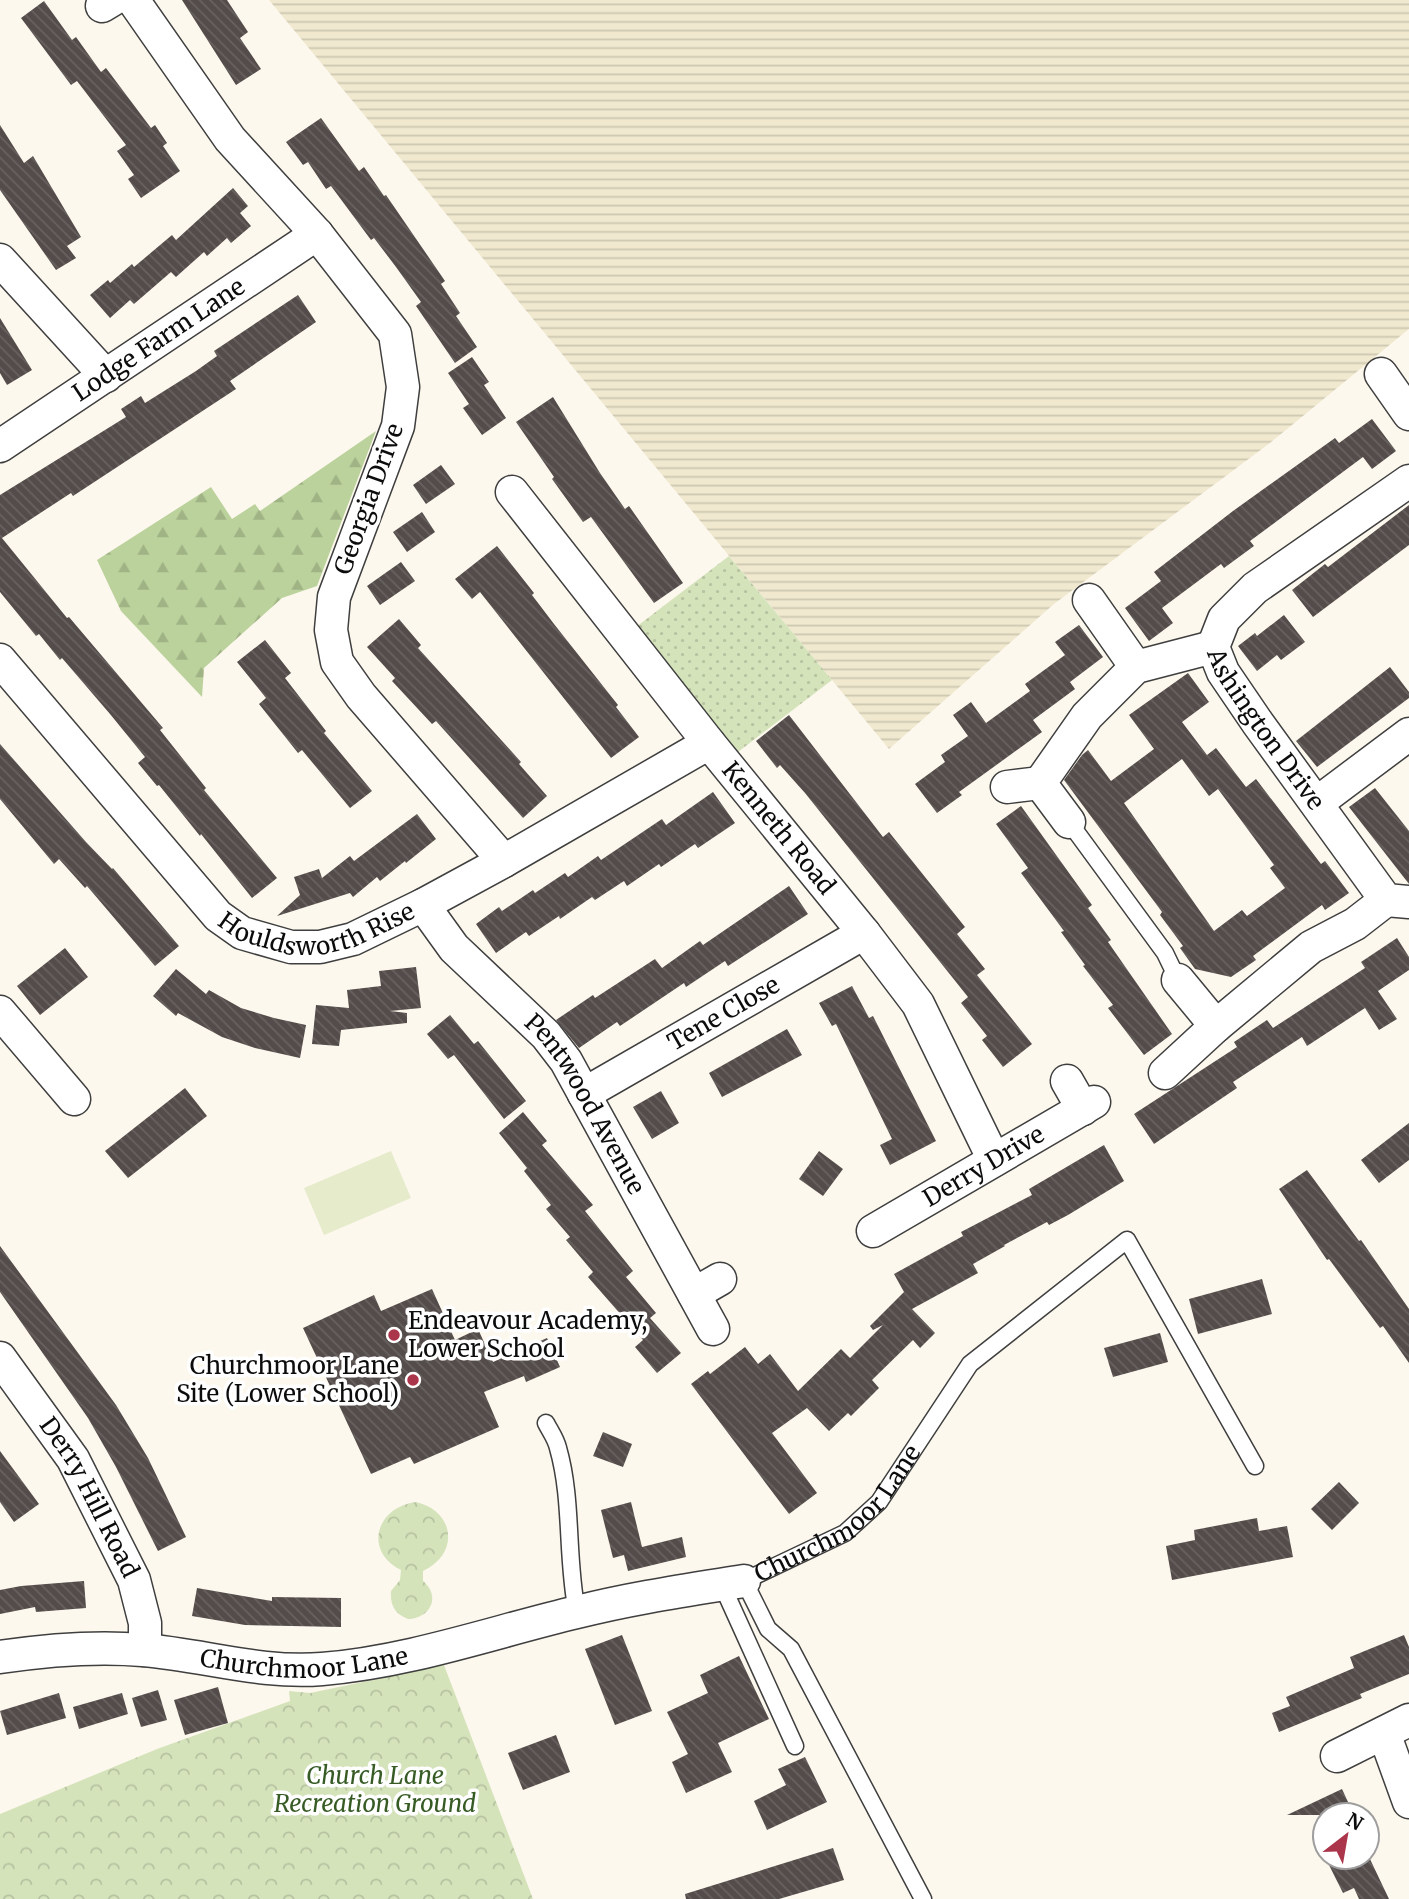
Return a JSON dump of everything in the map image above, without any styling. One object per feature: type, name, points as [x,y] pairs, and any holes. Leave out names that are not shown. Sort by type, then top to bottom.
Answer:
[{"type":"street","name":"Georgia Drive","points":[[133,0],[230,139],[317,234],[395,334],[403,387],[398,426],[334,597],[331,630],[337,662],[361,696],[504,861]]},
{"type":"street","name":"Lodge Farm Lane","points":[[0,446],[317,234]]},
{"type":"street","points":[[0,260],[106,376]]},
{"type":"street","points":[[1381,374],[1409,414]]},
{"type":"street","name":"Ashington Drive","points":[[1397,901],[1317,803],[1223,672],[1213,647],[1224,619],[1255,588],[1409,481]]},
{"type":"street","name":"Kenneth Road","points":[[516,510],[864,933],[918,1004],[994,1160]]},
{"type":"street","points":[[1090,600],[1136,667]]},
{"type":"street","points":[[1007,787],[1040,783],[1087,716],[1136,667],[1213,647]]},
{"type":"street","name":"Houldsworth Rise","points":[[0,660],[218,916],[242,933],[291,947],[320,947],[353,939],[423,905],[709,743]]},
{"type":"street","points":[[1317,803],[1409,734]]},
{"type":"street","points":[[1040,783],[1069,822]]},
{"type":"street","points":[[1165,1073],[1216,1026],[1311,947],[1397,901]]},
{"type":"street","name":"Pentwood Avenue","points":[[423,905],[454,948],[546,1035],[566,1061],[584,1094],[707,1287],[713,1329]]},
{"type":"street","name":"Tene Close","points":[[584,1094],[864,933]]},
{"type":"street","points":[[1178,980],[1216,1026]]},
{"type":"street","points":[[0,1012],[74,1099]]},
{"type":"street","name":"Derry Drive","points":[[881,1216],[994,1160],[1089,1106],[1067,1081]]},
{"type":"street","name":"Derry Hill Road","points":[[0,1358],[73,1459],[134,1580],[145,1623],[145,1650]]},
{"type":"street","name":"Churchmoor Lane","points":[[0,1657],[95,1647],[145,1650],[270,1669],[326,1669],[378,1662],[577,1612],[733,1583]]},
{"type":"street","points":[[1337,1756],[1396,1727],[1409,1802]]},
{"type":"lane","points":[[1069,822],[1165,953],[1178,980]]},
{"type":"lane","name":"Churchmoor Lane","points":[[733,1583],[845,1533],[879,1502],[970,1364],[1126,1240],[1255,1465]]},
{"type":"lane","points":[[547,1423],[558,1447],[564,1481],[577,1612]]},
{"type":"lane","points":[[733,1583],[795,1746]]},
{"type":"lane","points":[[733,1583],[768,1629],[791,1649],[923,1899]]},
{"type":"shaded area","points":[[269,0],[1409,0],[1409,329],[1270,443],[1054,604],[889,749]]},
{"type":"green space","points":[[376,431],[317,586],[282,598],[204,668],[202,697],[121,611],[97,560],[211,487],[232,519],[255,504],[260,511]]},
{"type":"green space","points":[[729,556],[832,680],[738,752],[636,627]]},
{"type":"green space","points":[[391,1151],[411,1198],[324,1235],[304,1188]]},
{"type":"green space","points":[[416,1502],[439,1514],[448,1534],[443,1554],[435,1564],[423,1571],[423,1581],[431,1593],[431,1605],[423,1615],[408,1619],[394,1609],[391,1601],[391,1591],[400,1580],[401,1570],[389,1562],[378,1541],[379,1531],[391,1512]]},
{"type":"green space","name":"Church Lane Recreation Ground","points":[[444,1665],[533,1899],[0,1899],[0,1814],[157,1749],[290,1701],[289,1691],[310,1693]]},
{"type":"building","points":[[182,0],[227,0],[248,32],[240,38],[261,69],[236,85]]},
{"type":"building","points":[[44,1],[72,40],[76,37],[101,72],[106,68],[151,128],[155,125],[167,143],[163,146],[180,171],[141,198],[128,179],[134,175],[117,151],[126,145],[77,81],[71,85],[21,18]]},
{"type":"building","points":[[321,118],[359,171],[364,167],[384,196],[386,195],[445,281],[441,284],[460,313],[456,316],[477,347],[455,363],[416,306],[421,302],[374,238],[371,240],[331,186],[326,189],[308,162],[303,165],[286,142]]},
{"type":"building","points":[[0,125],[24,163],[33,156],[81,237],[67,246],[76,258],[56,270],[0,190]]},
{"type":"building","points":[[233,188],[248,206],[240,213],[251,226],[231,243],[227,238],[207,256],[204,252],[176,277],[171,272],[134,304],[130,300],[110,318],[90,295],[108,280],[110,283],[132,264],[134,267],[172,235],[176,240]]},
{"type":"building","points":[[298,295],[316,322],[230,381],[236,389],[73,496],[71,493],[2,538],[67,618],[69,617],[163,728],[160,730],[206,788],[204,790],[277,878],[252,898],[201,834],[200,836],[138,763],[145,757],[110,714],[62,658],[60,660],[39,634],[36,636],[0,592],[0,495],[126,417],[121,409],[141,396],[145,403],[196,371],[217,356],[214,351]]},
{"type":"building","points":[[0,318],[32,370],[7,385],[0,373]]},
{"type":"building","points":[[472,357],[489,382],[484,385],[506,418],[482,435],[463,408],[469,404],[448,373]]},
{"type":"building","points":[[553,397],[625,509],[629,506],[683,583],[654,603],[591,517],[583,522],[516,422]]},
{"type":"building","points":[[1372,419],[1396,451],[1372,469],[1363,457],[1250,541],[1254,546],[1224,568],[1221,564],[1162,608],[1173,623],[1149,641],[1125,608],[1161,581],[1154,572],[1335,438],[1339,443]]},
{"type":"building","points":[[441,465],[455,484],[426,504],[413,485]]},
{"type":"building","points":[[1409,505],[1409,545],[1313,617],[1292,590],[1325,564],[1328,567]]},
{"type":"building","points":[[422,512],[435,532],[407,552],[393,532]]},
{"type":"building","points":[[497,546],[618,705],[616,707],[639,737],[611,758],[480,592],[472,599],[455,579]]},
{"type":"building","points":[[401,562],[415,581],[380,605],[367,586]]},
{"type":"building","points":[[1284,615],[1305,642],[1281,660],[1277,655],[1257,671],[1238,646],[1255,633],[1257,636]]},
{"type":"building","points":[[399,619],[421,645],[418,648],[521,762],[519,764],[547,796],[523,818],[436,721],[432,724],[392,681],[395,678],[367,647]]},
{"type":"building","points":[[1079,625],[1103,657],[1070,682],[1075,689],[1033,720],[1042,732],[959,792],[962,795],[937,813],[915,784],[945,762],[941,755],[968,736],[953,715],[971,702],[986,723],[1030,691],[1025,684],[1065,655],[1055,642]]},
{"type":"building","points":[[265,640],[291,673],[285,678],[326,731],[324,733],[372,791],[350,808],[302,750],[298,753],[259,704],[266,698],[237,662]]},
{"type":"building","points":[[1390,667],[1409,692],[1409,698],[1317,767],[1296,741]]},
{"type":"building","points":[[1188,673],[1209,702],[1182,722],[1207,755],[1216,748],[1246,787],[1256,779],[1321,864],[1325,861],[1349,893],[1325,910],[1322,905],[1253,956],[1256,960],[1231,977],[1195,969],[1180,948],[1183,946],[1160,915],[1162,912],[1064,780],[1088,750],[1111,781],[1154,749],[1129,715]],"holes":[[[1182,759],[1209,796],[1218,789],[1274,865],[1270,868],[1285,888],[1247,916],[1242,910],[1214,931],[1124,803]]]},
{"type":"building","points":[[789,715],[883,837],[889,832],[965,927],[957,934],[985,969],[977,975],[1032,1044],[1003,1067],[982,1040],[987,1036],[961,1003],[968,997],[805,793],[780,765],[777,768],[756,741]]},
{"type":"building","points":[[0,744],[86,842],[113,868],[179,946],[155,966],[87,886],[85,888],[59,859],[54,864],[0,799]]},
{"type":"building","points":[[1375,788],[1409,831],[1409,884],[1349,807]]},
{"type":"building","points":[[713,792],[735,823],[698,848],[695,844],[627,886],[624,881],[595,900],[592,897],[529,936],[526,932],[496,953],[476,924],[499,907],[502,911],[565,873],[568,877],[598,856],[601,860],[662,819],[666,825]]},
{"type":"building","points":[[1021,806],[1092,905],[1088,908],[1111,940],[1108,942],[1172,1034],[1144,1055],[1108,1008],[1113,1005],[1083,966],[1085,965],[1061,932],[1064,931],[1021,873],[1028,868],[996,824]]},
{"type":"building","points":[[417,814],[436,839],[406,863],[405,861],[380,881],[377,877],[353,897],[350,893],[277,916],[300,895],[294,877],[319,869],[322,878],[350,856],[354,861]]},
{"type":"building","points":[[789,886],[808,914],[728,966],[725,961],[686,987],[684,983],[620,1026],[617,1022],[579,1048],[556,1020],[655,959],[662,968],[700,941],[703,945]]},
{"type":"building","points":[[1397,938],[1409,957],[1409,970],[1378,991],[1397,1019],[1379,1030],[1365,1008],[1307,1046],[1302,1037],[1233,1082],[1237,1088],[1154,1144],[1134,1114],[1237,1047],[1234,1042],[1267,1020],[1273,1028],[1365,968],[1361,962]]},
{"type":"building","points":[[65,948],[88,977],[40,1015],[17,986]]},
{"type":"building","points":[[416,967],[421,1008],[390,1011],[407,1013],[407,1023],[341,1030],[339,1046],[312,1044],[316,1005],[349,1008],[347,990],[381,986],[379,971]]},
{"type":"building","points":[[176,969],[206,994],[209,990],[241,1008],[306,1025],[300,1058],[222,1037],[178,1013],[176,1016],[153,996]]},
{"type":"building","points":[[852,986],[869,1018],[873,1016],[936,1141],[890,1165],[880,1145],[892,1139],[836,1024],[832,1026],[819,1003]]},
{"type":"building","points":[[450,1015],[474,1044],[478,1041],[526,1101],[504,1119],[454,1055],[448,1059],[427,1034]]},
{"type":"building","points":[[787,1029],[802,1055],[722,1097],[709,1073]]},
{"type":"building","points":[[185,1088],[207,1116],[128,1178],[105,1151]]},
{"type":"building","points":[[661,1091],[679,1123],[652,1139],[633,1107]]},
{"type":"building","points":[[523,1112],[547,1141],[542,1145],[593,1205],[585,1211],[633,1271],[626,1277],[656,1313],[650,1318],[681,1353],[657,1373],[635,1347],[643,1340],[588,1277],[593,1272],[566,1240],[570,1237],[546,1209],[551,1205],[524,1171],[527,1168],[499,1133]]},
{"type":"building","points":[[1409,1123],[1409,1160],[1379,1183],[1361,1160]]},
{"type":"building","points":[[1104,1145],[1124,1181],[1068,1215],[1049,1225],[1047,1222],[1004,1245],[973,1264],[978,1273],[912,1309],[935,1333],[920,1348],[913,1340],[872,1380],[879,1388],[851,1416],[848,1413],[829,1431],[807,1408],[772,1433],[817,1493],[789,1514],[691,1384],[708,1371],[710,1374],[745,1347],[758,1364],[770,1354],[798,1391],[841,1349],[850,1358],[883,1325],[873,1330],[870,1326],[904,1292],[894,1274],[963,1236],[961,1232],[1032,1195],[1029,1189]]},
{"type":"building","points":[[819,1151],[843,1169],[823,1196],[799,1179]]},
{"type":"building","points":[[1307,1170],[1359,1241],[1361,1240],[1409,1309],[1409,1363],[1383,1326],[1380,1328],[1329,1259],[1327,1260],[1279,1189]]},
{"type":"building","points":[[0,1246],[116,1405],[148,1458],[186,1537],[158,1551],[88,1418],[0,1292]]},
{"type":"building","points":[[1262,1279],[1272,1314],[1198,1334],[1189,1299]]},
{"type":"building","name":"Churchmoor Lane Site (Lower School)","points":[[432,1289],[455,1340],[478,1329],[493,1362],[547,1338],[560,1367],[526,1382],[524,1376],[484,1392],[499,1427],[414,1464],[410,1457],[371,1474],[303,1328],[374,1295],[381,1311]]},
{"type":"building","points":[[1160,1333],[1168,1362],[1113,1377],[1104,1348]]},
{"type":"building","points":[[603,1432],[632,1444],[623,1467],[593,1456]]},
{"type":"building","points":[[0,1451],[39,1504],[14,1522],[0,1502]]},
{"type":"building","points":[[1339,1482],[1359,1503],[1332,1530],[1311,1509]]},
{"type":"building","points":[[631,1502],[642,1547],[682,1537],[686,1557],[628,1571],[624,1555],[613,1558],[601,1510]]},
{"type":"building","points":[[1257,1518],[1259,1531],[1287,1526],[1293,1557],[1172,1580],[1166,1546],[1195,1540],[1194,1530]]},
{"type":"building","points":[[84,1581],[86,1608],[36,1612],[35,1607],[0,1614],[0,1590]]},
{"type":"building","points":[[197,1588],[272,1601],[272,1597],[341,1598],[341,1627],[245,1625],[192,1616]]},
{"type":"building","points":[[622,1635],[652,1711],[615,1725],[585,1649]]},
{"type":"building","points":[[1404,1635],[1409,1647],[1409,1674],[1360,1694],[1362,1698],[1279,1732],[1272,1713],[1290,1706],[1286,1697],[1354,1668],[1350,1657]]},
{"type":"building","points":[[739,1656],[769,1719],[718,1743],[732,1772],[686,1793],[672,1762],[688,1754],[667,1712],[708,1693],[700,1675]]},
{"type":"building","points":[[218,1687],[228,1723],[185,1735],[174,1700]]},
{"type":"building","points":[[158,1690],[167,1720],[141,1727],[132,1698]]},
{"type":"building","points":[[59,1693],[66,1718],[7,1735],[0,1711]]},
{"type":"building","points":[[122,1693],[128,1714],[79,1729],[73,1707]]},
{"type":"building","points":[[556,1735],[570,1772],[523,1790],[508,1753]]},
{"type":"building","points":[[805,1757],[827,1802],[767,1830],[754,1801],[786,1785],[778,1769]]},
{"type":"building","points":[[1342,1789],[1348,1801],[1317,1801]]},
{"type":"building","points":[[1311,1804],[1311,1815],[1287,1815]]},
{"type":"building","points":[[833,1848],[844,1880],[779,1899],[686,1899],[685,1894]]},
{"type":"building","points":[[1332,1871],[1376,1871],[1389,1899],[1359,1899],[1354,1888],[1343,1893]]},
{"type":"place","name":"Endeavour Academy, Lower School","points":[[394,1335]]},
{"type":"place","name":"Churchmoor Lane Site (Lower School)","points":[[413,1380]]}]
